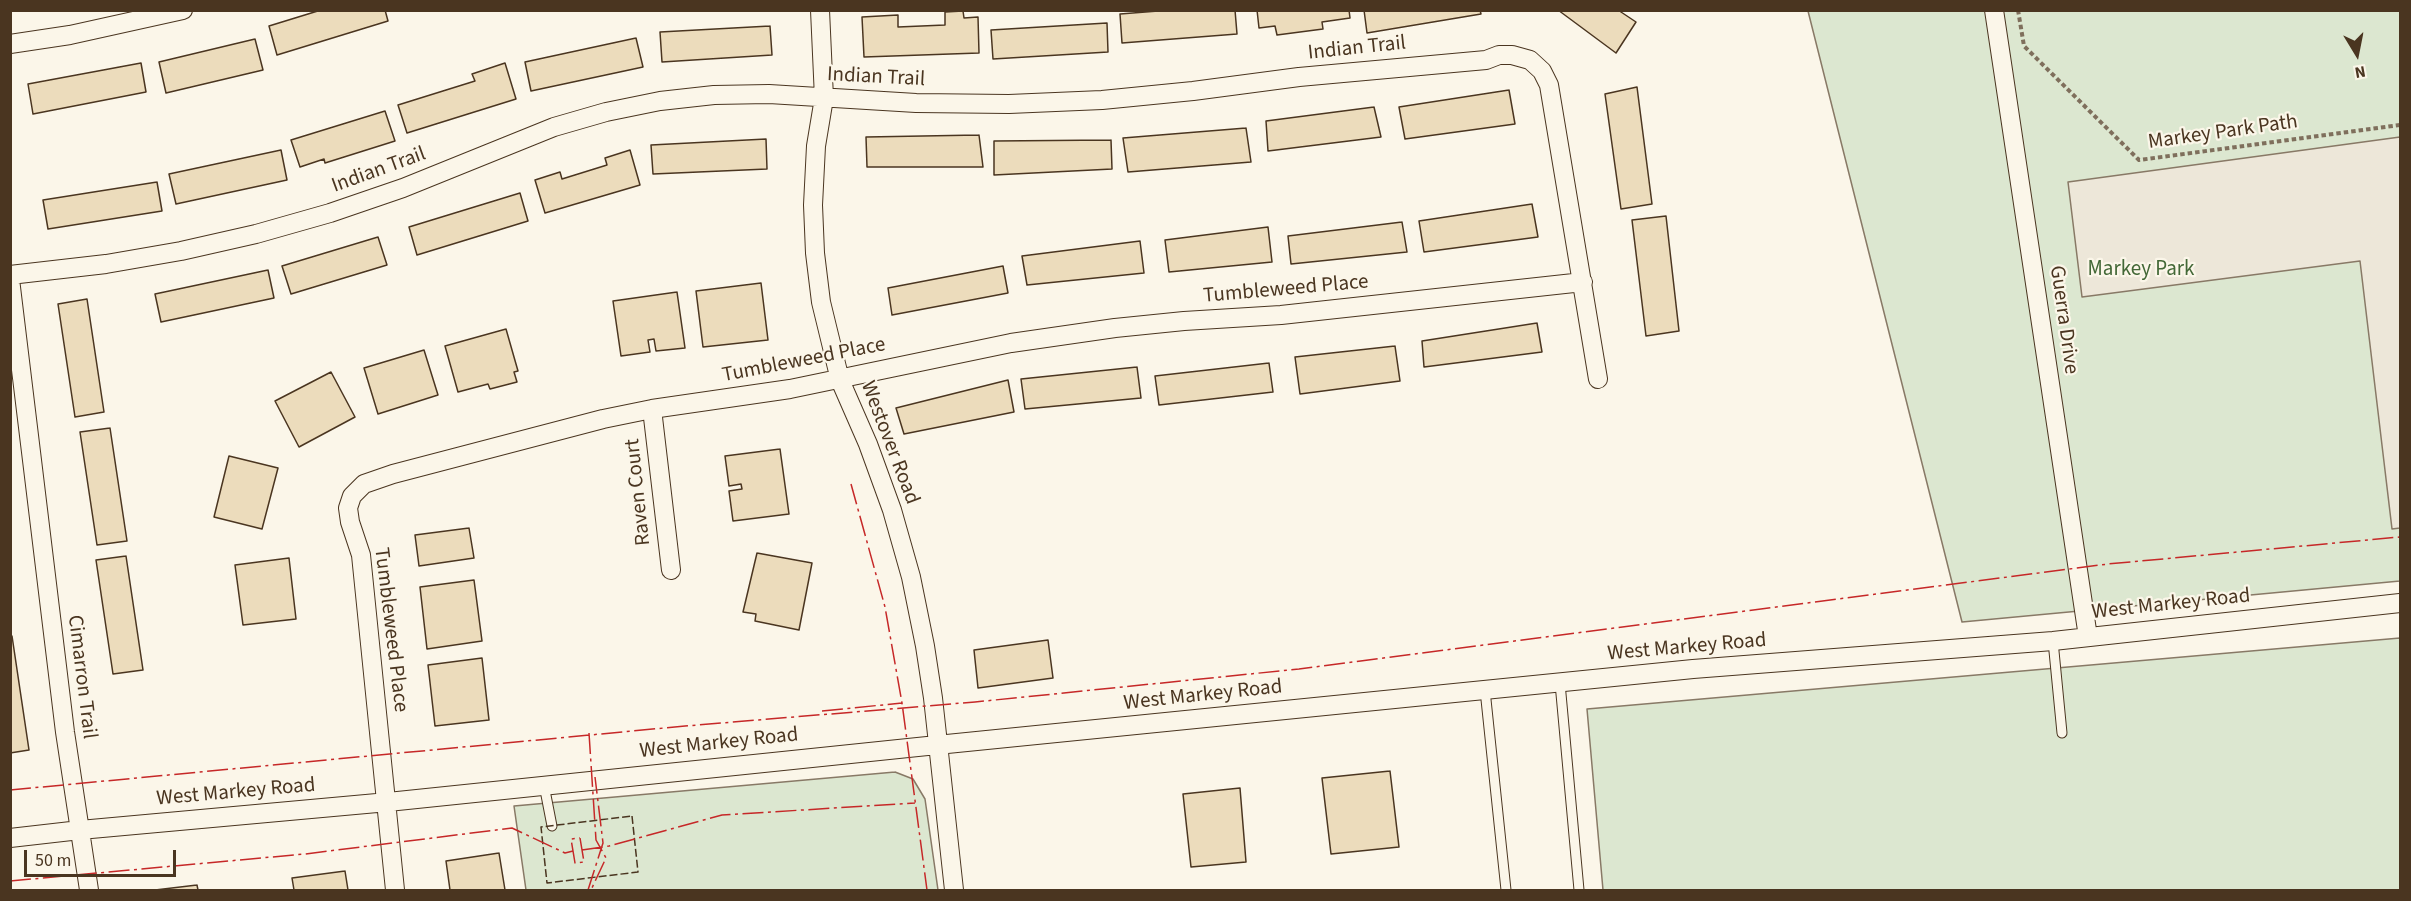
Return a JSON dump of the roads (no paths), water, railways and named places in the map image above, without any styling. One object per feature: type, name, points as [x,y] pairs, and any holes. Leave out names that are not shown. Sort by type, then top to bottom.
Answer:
[{"type":"street","points":[[10,44],[70,35],[183,10]]},
{"type":"street","name":"Westover Road","points":[[820,10],[824,98],[816,146],[813,193],[815,253],[821,302],[840,380],[868,444],[892,510],[911,577],[925,646],[954,891]]},
{"type":"street","name":"Guerra Drive","points":[[1994,10],[2088,637]]},
{"type":"street","name":"Indian Trail","points":[[10,277],[182,251],[256,234],[330,213],[403,188],[554,127],[606,112],[660,101],[714,95],[769,94],[963,104],[1102,100],[1299,77],[1486,60],[1499,55],[1512,55],[1530,60],[1542,71],[1549,85],[1598,379]]},
{"type":"street","name":"Cimarron Trail","points":[[10,277],[65,732],[89,891]]},
{"type":"street","name":"Tumbleweed Place","points":[[395,891],[388,802],[361,555],[350,522],[348,508],[352,496],[364,484],[393,474],[603,419],[652,409],[840,380],[942,356],[1011,343],[1115,328],[1281,315],[1583,282]]},
{"type":"street","name":"Raven Court","points":[[652,409],[671,570]]},
{"type":"street","name":"West Markey Road","points":[[10,838],[388,802],[1693,669],[2053,641],[2400,603]]},
{"type":"lane","points":[[2053,641],[2062,733]]},
{"type":"lane","points":[[1560,683],[1579,891]]},
{"type":"lane","points":[[1485,690],[1506,891]]},
{"type":"lane","points":[[544,785],[552,826]]},
{"type":"park label","name":"Markey Park","points":[[2141,270]]}]
